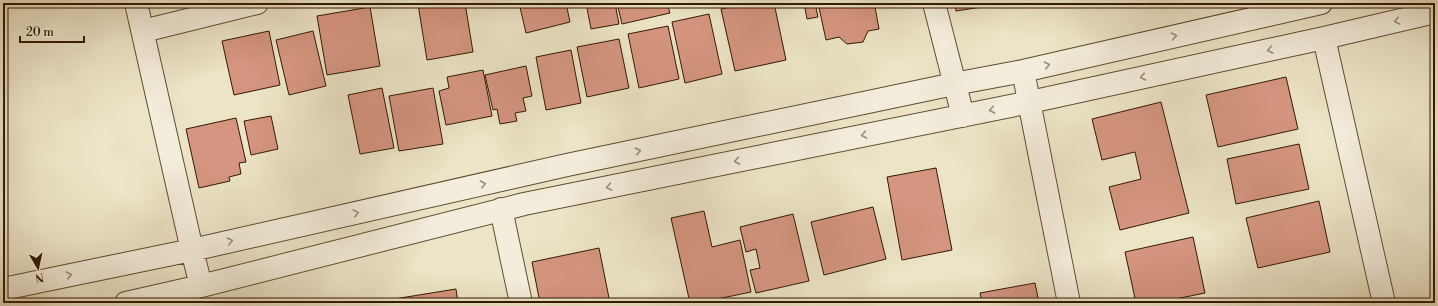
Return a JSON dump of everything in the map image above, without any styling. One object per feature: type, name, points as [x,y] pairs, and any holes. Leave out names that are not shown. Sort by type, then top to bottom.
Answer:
[{"type":"street","points":[[136,3],[201,286]]},
{"type":"street","points":[[142,31],[257,3]]},
{"type":"street","points":[[934,3],[963,116]]},
{"type":"street","points":[[3,289],[192,250],[575,164],[954,84],[1023,71],[1321,3]]},
{"type":"street","points":[[126,303],[201,286],[501,209],[1030,102],[1324,38],[1435,12]]},
{"type":"street","points":[[1324,38],[1384,303]]},
{"type":"street","points":[[1023,71],[1069,303]]},
{"type":"street","points":[[501,209],[521,303]]},
{"type":"building","points":[[465,3],[473,52],[427,60],[418,4]]},
{"type":"building","points":[[519,3],[566,3],[570,22],[526,33]]},
{"type":"building","points":[[586,3],[615,3],[619,24],[591,29]]},
{"type":"building","points":[[617,3],[667,3],[670,13],[622,24]]},
{"type":"building","points":[[749,3],[774,3],[786,60],[735,71],[721,9]]},
{"type":"building","points":[[804,3],[815,3],[818,17],[807,19]]},
{"type":"building","points":[[818,3],[888,4],[875,7],[879,29],[868,31],[863,42],[847,44],[839,37],[826,40]]},
{"type":"building","points":[[955,3],[981,3],[982,7],[956,11]]},
{"type":"building","points":[[370,7],[380,66],[327,75],[317,16]]},
{"type":"building","points":[[709,14],[722,74],[685,83],[672,22]]},
{"type":"building","points":[[668,26],[679,79],[639,88],[628,34]]},
{"type":"building","points":[[269,31],[280,85],[234,95],[222,41]]},
{"type":"building","points":[[313,31],[326,86],[289,95],[276,40]]},
{"type":"building","points":[[619,39],[629,88],[587,97],[577,47]]},
{"type":"building","points":[[571,50],[581,103],[546,110],[536,57]]},
{"type":"building","points":[[526,66],[532,96],[523,98],[526,111],[515,113],[517,121],[500,124],[497,109],[493,110],[485,75]]},
{"type":"building","points":[[483,70],[492,116],[446,125],[439,91],[449,88],[447,77]]},
{"type":"building","points":[[1286,77],[1298,129],[1218,147],[1206,95]]},
{"type":"building","points":[[382,88],[394,148],[360,154],[348,95]]},
{"type":"building","points":[[433,88],[443,144],[399,151],[389,96]]},
{"type":"building","points":[[1161,102],[1189,213],[1120,230],[1109,187],[1141,179],[1135,152],[1102,160],[1092,119]]},
{"type":"building","points":[[271,116],[278,149],[251,155],[244,121]]},
{"type":"building","points":[[236,118],[246,162],[239,163],[241,174],[229,177],[230,181],[199,188],[186,129]]},
{"type":"building","points":[[1299,144],[1309,189],[1236,204],[1227,159]]},
{"type":"building","points":[[936,168],[952,250],[902,260],[887,177]]},
{"type":"building","points":[[1319,201],[1330,252],[1258,268],[1246,218]]},
{"type":"building","points":[[873,207],[886,259],[824,275],[811,222]]},
{"type":"building","points":[[704,211],[712,247],[740,240],[751,292],[698,303],[690,303],[671,218]]},
{"type":"building","points":[[793,214],[809,281],[756,293],[750,270],[760,268],[756,249],[746,252],[740,227]]},
{"type":"building","points":[[1193,237],[1205,293],[1156,303],[1136,303],[1125,252]]},
{"type":"building","points":[[599,248],[610,303],[540,303],[532,262]]},
{"type":"building","points":[[1035,283],[1039,303],[982,303],[980,293]]},
{"type":"building","points":[[456,289],[458,303],[389,303],[388,300]]}]
